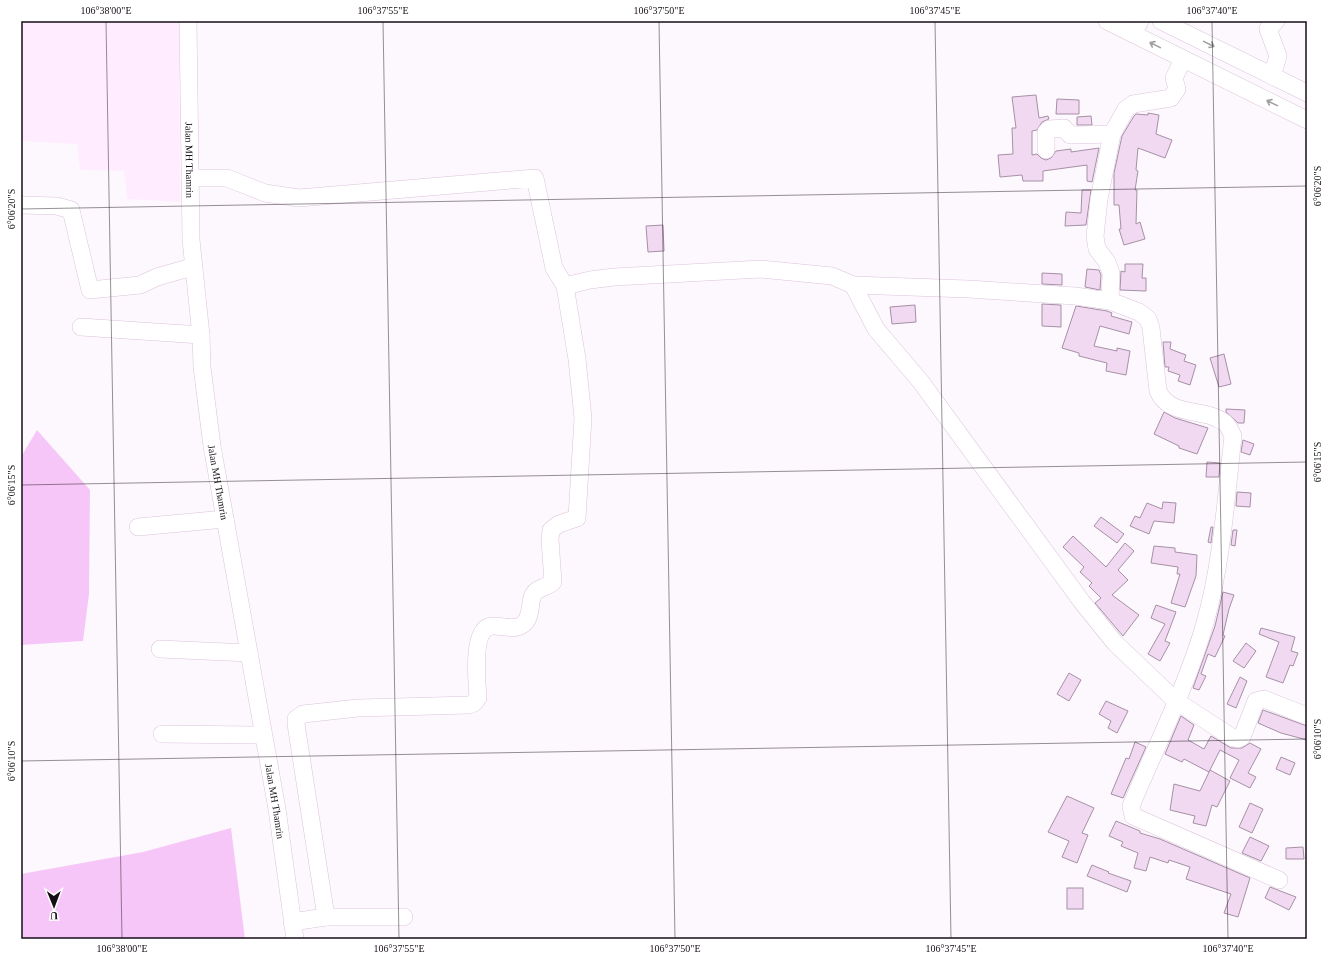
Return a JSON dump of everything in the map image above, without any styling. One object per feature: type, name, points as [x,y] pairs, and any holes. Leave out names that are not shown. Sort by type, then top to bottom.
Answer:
[{"type":"street","name":"Jalan MH Thamrin","points":[[188,21],[192,267],[201,335],[202,366],[212,446],[277,809],[295,939]]},
{"type":"street","points":[[1106,21],[1136,28],[1183,59],[1307,120]]},
{"type":"street","points":[[1161,21],[1307,93]]},
{"type":"street","points":[[1272,76],[1278,56],[1268,29],[1276,21]]},
{"type":"street","points":[[1110,301],[1111,274],[1107,262],[1095,242],[1099,199],[1112,134],[1126,109],[1134,104],[1171,98],[1177,89],[1174,78],[1183,59]]},
{"type":"street","points":[[1046,150],[1046,132],[1049,129],[1064,128],[1070,135],[1112,134]]},
{"type":"street","points":[[190,178],[227,178],[265,193],[299,198],[535,178],[554,268],[565,286],[577,359],[583,418],[577,496],[578,513],[577,518],[559,524],[551,530],[550,540],[553,582],[550,586],[538,589],[534,593],[528,620],[521,626],[509,628],[492,626],[486,627],[480,632],[476,663],[478,698],[474,703],[469,705],[358,708],[303,714],[296,719],[326,917]]},
{"type":"street","points":[[21,205],[57,206],[71,210],[90,290],[140,285],[157,277],[192,267]]},
{"type":"street","points":[[565,286],[590,280],[614,277],[761,269],[832,276],[853,285],[1030,292],[1075,296],[1110,301],[1139,312],[1148,319],[1151,328],[1158,391],[1162,401],[1175,408],[1216,418],[1226,424],[1233,436],[1218,559],[1205,622],[1176,700],[1131,806],[1131,812],[1133,816],[1279,880]]},
{"type":"street","points":[[853,285],[876,329],[921,382],[1082,602],[1115,642],[1176,700],[1233,738],[1238,739],[1242,737],[1256,701],[1259,699],[1264,699],[1307,716]]},
{"type":"street","points":[[81,327],[201,335]]},
{"type":"street","points":[[138,527],[225,519]]},
{"type":"street","points":[[160,649],[249,653]]},
{"type":"street","points":[[162,734],[264,735]]},
{"type":"street","points":[[292,922],[326,917],[404,917]]},
{"type":"shaded area","points":[[23,21],[179,21],[180,202],[127,199],[124,171],[80,170],[77,144],[21,141]]},
{"type":"shaded area","points":[[37,430],[90,490],[89,594],[83,641],[21,645],[21,457]]},
{"type":"shaded area","points":[[231,828],[245,939],[21,939],[21,874],[143,852]]},
{"type":"building","points":[[1036,95],[1039,118],[1048,116],[1049,119],[1042,122],[1037,130],[1032,131],[1032,155],[1037,154],[1046,160],[1051,158],[1056,151],[1071,149],[1071,152],[1099,148],[1092,182],[1087,181],[1087,165],[1043,171],[1043,181],[1023,181],[1022,175],[1000,177],[998,155],[1013,154],[1012,128],[1016,128],[1012,97]]},
{"type":"building","points":[[1057,99],[1079,100],[1079,114],[1056,114]]},
{"type":"building","points":[[1148,113],[1159,115],[1156,134],[1172,140],[1165,158],[1138,148],[1136,170],[1138,171],[1135,190],[1137,190],[1136,224],[1140,222],[1145,239],[1124,245],[1119,229],[1121,229],[1119,205],[1114,205],[1114,173],[1122,136],[1136,114],[1148,115]]},
{"type":"building","points":[[1091,116],[1092,125],[1077,125],[1077,117]]},
{"type":"building","points":[[1082,190],[1091,190],[1086,225],[1065,226],[1066,212],[1081,213]]},
{"type":"building","points":[[663,225],[664,251],[648,252],[646,226]]},
{"type":"building","points":[[1125,264],[1143,264],[1142,278],[1146,278],[1146,291],[1120,290],[1121,271],[1125,272]]},
{"type":"building","points":[[1087,269],[1099,270],[1101,275],[1100,290],[1085,287]]},
{"type":"building","points":[[1042,273],[1062,274],[1062,285],[1042,284]]},
{"type":"building","points":[[1042,304],[1061,305],[1061,327],[1042,326]]},
{"type":"building","points":[[915,305],[916,322],[892,324],[890,307]]},
{"type":"building","points":[[1076,306],[1107,311],[1112,313],[1111,316],[1132,322],[1129,334],[1100,326],[1094,346],[1117,351],[1117,348],[1130,351],[1126,375],[1106,371],[1107,363],[1079,356],[1079,353],[1062,348]]},
{"type":"building","points":[[1163,342],[1171,342],[1170,349],[1186,355],[1184,361],[1196,365],[1190,385],[1178,381],[1180,375],[1168,371],[1169,367],[1165,367]]},
{"type":"building","points":[[1224,354],[1231,384],[1219,387],[1210,358]]},
{"type":"building","points":[[1226,409],[1245,410],[1244,423],[1238,423],[1226,412]]},
{"type":"building","points":[[1164,412],[1175,418],[1208,428],[1197,454],[1179,448],[1179,446],[1154,434]]},
{"type":"building","points":[[1243,440],[1254,444],[1250,455],[1241,452]]},
{"type":"building","points":[[1207,462],[1220,463],[1219,477],[1206,477]]},
{"type":"building","points":[[1237,492],[1251,493],[1250,507],[1236,506]]},
{"type":"building","points":[[1163,502],[1176,503],[1174,523],[1154,521],[1149,534],[1130,526],[1135,516],[1140,518],[1147,503],[1162,509]]},
{"type":"building","points":[[1101,517],[1124,534],[1117,543],[1094,526]]},
{"type":"building","points":[[1211,527],[1213,527],[1211,543],[1208,542]]},
{"type":"building","points":[[1233,530],[1237,530],[1235,546],[1231,545]]},
{"type":"building","points":[[1073,536],[1106,567],[1125,543],[1134,551],[1118,570],[1128,580],[1112,595],[1139,615],[1123,636],[1095,603],[1101,598],[1089,586],[1092,583],[1080,572],[1084,567],[1063,547]]},
{"type":"building","points":[[1154,546],[1175,548],[1175,552],[1197,555],[1196,576],[1185,607],[1171,603],[1180,574],[1177,574],[1178,567],[1151,563]]},
{"type":"building","points":[[1223,592],[1234,595],[1223,635],[1225,636],[1215,657],[1208,654],[1201,674],[1206,676],[1199,690],[1193,688],[1215,626]]},
{"type":"building","points":[[1156,605],[1176,612],[1165,641],[1170,643],[1160,661],[1148,654],[1165,624],[1151,618]]},
{"type":"building","points":[[1261,628],[1295,637],[1291,651],[1298,653],[1293,666],[1290,665],[1283,683],[1266,677],[1279,642],[1259,634]]},
{"type":"building","points":[[1246,643],[1256,651],[1244,668],[1233,661]]},
{"type":"building","points":[[1069,673],[1081,680],[1069,701],[1057,694]]},
{"type":"building","points":[[1240,677],[1247,681],[1236,708],[1227,704]]},
{"type":"building","points":[[1106,701],[1128,711],[1117,733],[1108,728],[1111,721],[1099,714]]},
{"type":"building","points":[[1263,710],[1307,726],[1307,740],[1281,733],[1258,723]]},
{"type":"building","points":[[1181,716],[1194,725],[1188,740],[1204,749],[1211,736],[1231,748],[1242,748],[1250,743],[1261,749],[1248,773],[1256,777],[1250,788],[1230,778],[1239,760],[1220,750],[1209,772],[1184,759],[1182,762],[1165,754]]},
{"type":"building","points":[[1135,742],[1146,747],[1123,798],[1111,794],[1126,758],[1129,759]]},
{"type":"building","points":[[1281,757],[1295,763],[1290,775],[1276,769]]},
{"type":"building","points":[[1210,770],[1230,781],[1217,807],[1212,805],[1206,826],[1193,823],[1195,816],[1170,810],[1174,784],[1200,791]]},
{"type":"building","points":[[1067,796],[1094,808],[1082,833],[1088,835],[1077,863],[1062,857],[1069,841],[1048,832]]},
{"type":"building","points":[[1250,803],[1263,809],[1252,833],[1239,827]]},
{"type":"building","points":[[1116,821],[1140,831],[1140,833],[1160,839],[1250,878],[1238,917],[1224,913],[1231,894],[1186,879],[1190,867],[1169,860],[1168,863],[1150,857],[1146,871],[1134,868],[1138,853],[1121,846],[1123,842],[1109,836]]},
{"type":"building","points":[[1250,837],[1269,846],[1261,861],[1242,853]]},
{"type":"building","points":[[1303,847],[1304,859],[1286,859],[1286,848]]},
{"type":"building","points":[[1092,865],[1109,872],[1108,873],[1131,881],[1127,892],[1087,876]]},
{"type":"building","points":[[1270,887],[1296,897],[1289,910],[1265,898]]},
{"type":"building","points":[[1067,888],[1083,888],[1083,909],[1067,909]]}]
